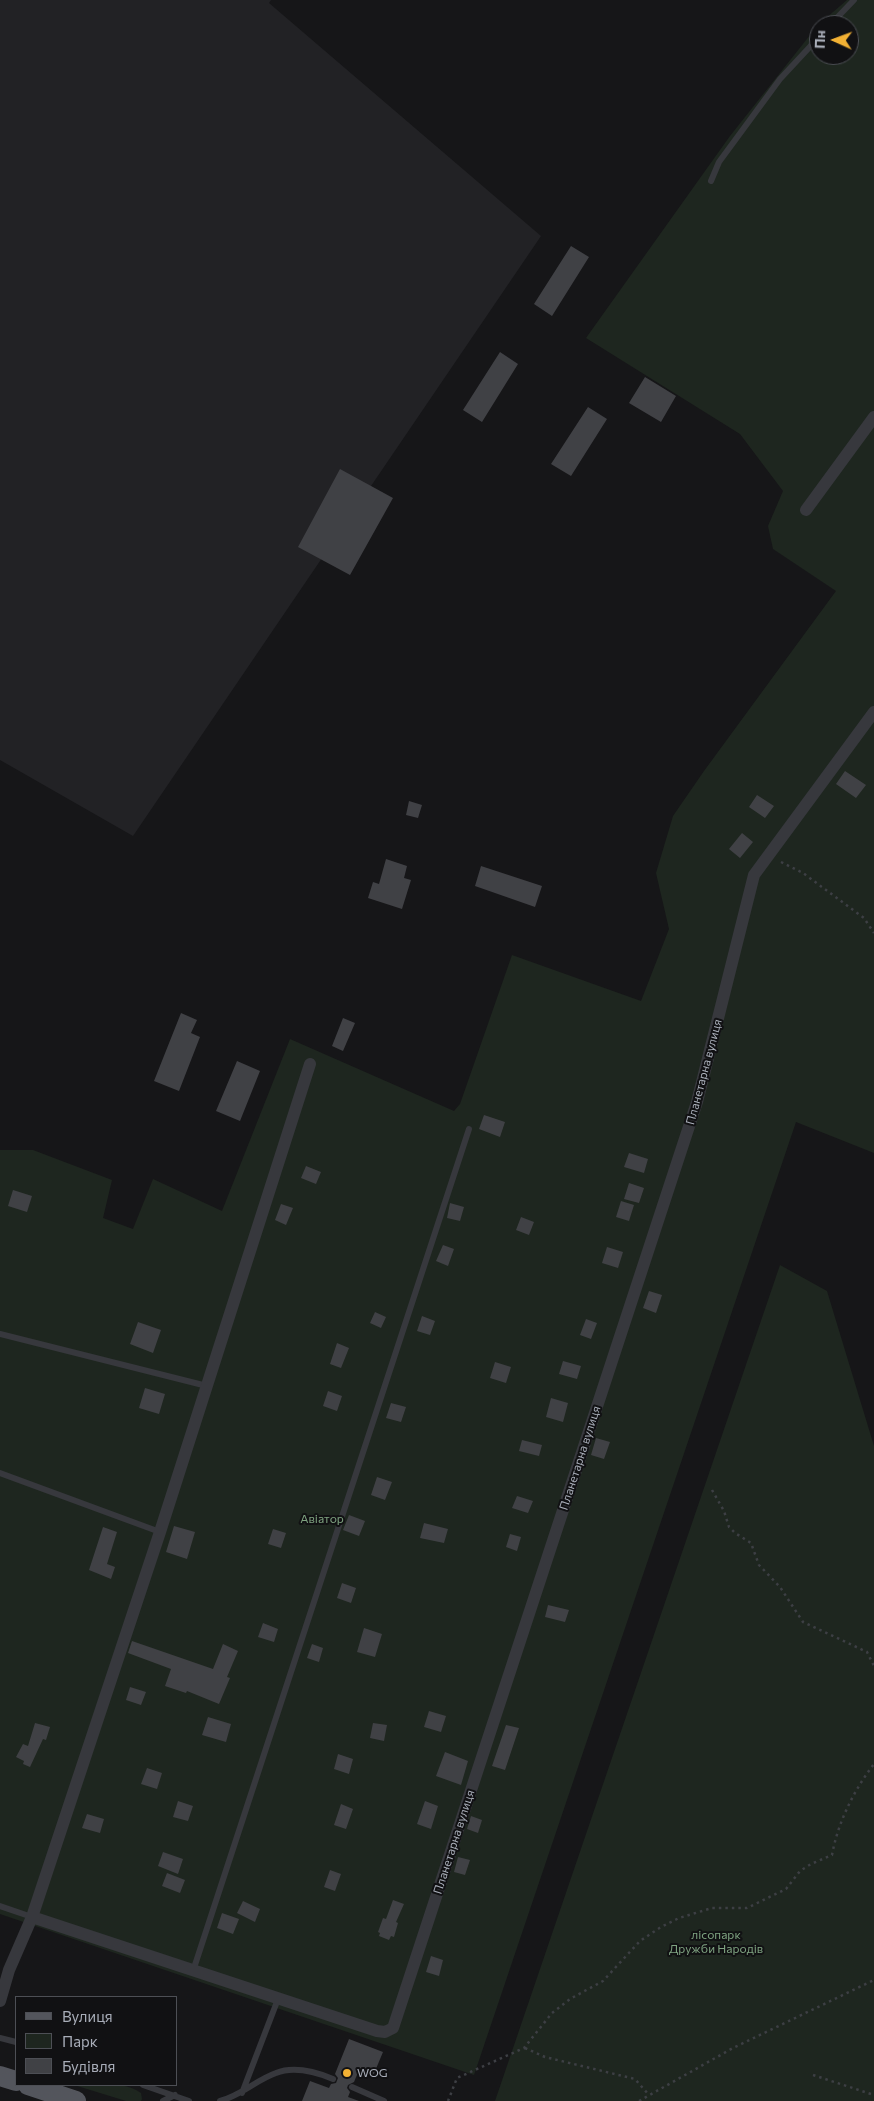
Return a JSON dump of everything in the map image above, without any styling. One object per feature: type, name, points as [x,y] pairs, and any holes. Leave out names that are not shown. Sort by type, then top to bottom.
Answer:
[{"type":"main road","points":[[0,2076],[15,2081]]},
{"type":"main road","points":[[31,2086],[76,2101]]},
{"type":"street","points":[[806,510],[874,417]]},
{"type":"street","name":"Планетарна вулиця","points":[[32,1917],[377,2031],[385,2032],[393,2028],[697,1102],[754,875],[874,712]]},
{"type":"street","points":[[0,2001],[9,1970],[32,1917],[160,1532],[310,1064]]},
{"type":"lane","points":[[840,15],[854,0]]},
{"type":"lane","points":[[711,181],[719,162],[780,79],[809,48]]},
{"type":"lane","points":[[193,1971],[469,1129]]},
{"type":"lane","points":[[0,1334],[207,1386]]},
{"type":"lane","points":[[0,1473],[160,1532]]},
{"type":"lane","points":[[0,1906],[32,1917]]},
{"type":"lane","points":[[242,2092],[278,1999]]},
{"type":"lane","points":[[0,2038],[15,2042]]},
{"type":"lane","points":[[220,2101],[235,2097],[276,2072],[295,2070],[316,2072],[333,2079]]},
{"type":"lane","points":[[146,2086],[189,2101]]},
{"type":"lane","points":[[352,2087],[384,2101]]},
{"type":"lane","points":[[163,2101],[175,2095]]},
{"type":"path","points":[[772,850],[776,859],[803,873],[864,918],[874,933]]},
{"type":"path","points":[[712,1490],[729,1526],[735,1533],[751,1543],[759,1565],[780,1587],[803,1622],[867,1652],[874,1666]]},
{"type":"path","points":[[448,2101],[456,2078],[524,2048],[552,2014],[570,1999],[602,1981],[640,1941],[661,1927],[678,1918],[712,1908],[747,1908],[786,1889],[800,1871],[832,1855],[836,1835],[861,1781],[874,1764]]},
{"type":"path","points":[[639,2101],[733,2048],[874,1980]]},
{"type":"path","points":[[524,2048],[545,2057],[635,2079],[649,2095]]},
{"type":"path","points":[[812,2075],[874,2095]]},
{"type":"shaded area","points":[[0,0],[271,0],[269,3],[541,236],[133,836],[0,760]]},
{"type":"green space","name":"Авіатор","points":[[847,0],[874,0],[874,1153],[796,1122],[474,2075],[0,1914],[0,1150],[33,1150],[112,1180],[103,1218],[133,1229],[153,1179],[222,1211],[290,1039],[454,1111],[460,1104],[512,955],[641,1001],[669,929],[656,873],[673,816],[836,591],[773,549],[768,526],[783,491],[740,434],[586,338],[730,136],[809,36],[809,65],[859,65],[859,15],[830,15]]},
{"type":"green space","name":"лісопарк Дружби Народів","points":[[780,1265],[827,1291],[874,1446],[874,2101],[495,2101]]},
{"type":"green space","points":[[77,2086],[126,2086],[141,2093],[141,2101],[126,2101]]},
{"type":"building","points":[[571,246],[589,257],[552,316],[534,304]]},
{"type":"building","points":[[500,352],[518,364],[482,422],[463,410]]},
{"type":"building","points":[[645,377],[676,396],[661,422],[629,403]]},
{"type":"building","points":[[588,407],[607,419],[571,476],[551,464]]},
{"type":"building","points":[[340,469],[393,498],[350,575],[298,547]]},
{"type":"building","points":[[845,771],[866,785],[856,798],[836,784]]},
{"type":"building","points":[[757,795],[774,806],[765,818],[749,807]]},
{"type":"building","points":[[409,801],[422,805],[418,818],[406,815]]},
{"type":"building","points":[[742,833],[753,842],[740,858],[729,849]]},
{"type":"building","points":[[386,859],[407,866],[404,878],[411,880],[402,909],[368,898],[373,882],[379,884]]},
{"type":"building","points":[[481,866],[542,886],[535,907],[475,886]]},
{"type":"building","points":[[181,1013],[197,1020],[191,1033],[200,1037],[179,1091],[154,1081]]},
{"type":"building","points":[[343,1018],[355,1023],[343,1051],[332,1046]]},
{"type":"building","points":[[237,1061],[260,1071],[240,1121],[216,1111]]},
{"type":"building","points":[[484,1115],[505,1122],[500,1137],[479,1129]]},
{"type":"building","points":[[629,1153],[648,1159],[644,1173],[624,1167]]},
{"type":"building","points":[[306,1166],[321,1172],[316,1184],[301,1178]]},
{"type":"building","points":[[629,1183],[644,1188],[639,1203],[624,1199]]},
{"type":"building","points":[[13,1190],[32,1196],[27,1212],[8,1206]]},
{"type":"building","points":[[621,1201],[634,1205],[629,1221],[616,1217]]},
{"type":"building","points":[[450,1203],[464,1207],[460,1221],[447,1218]]},
{"type":"building","points":[[281,1204],[293,1208],[286,1225],[275,1220]]},
{"type":"building","points":[[521,1217],[534,1222],[529,1235],[516,1230]]},
{"type":"building","points":[[443,1245],[454,1249],[448,1266],[436,1261]]},
{"type":"building","points":[[607,1247],[623,1252],[618,1268],[602,1263]]},
{"type":"building","points":[[649,1291],[662,1295],[656,1313],[643,1308]]},
{"type":"building","points":[[375,1312],[386,1317],[381,1328],[370,1323]]},
{"type":"building","points":[[422,1316],[435,1321],[430,1335],[417,1331]]},
{"type":"building","points":[[586,1319],[597,1323],[591,1339],[580,1335]]},
{"type":"building","points":[[138,1322],[161,1330],[153,1353],[130,1344]]},
{"type":"building","points":[[337,1343],[349,1348],[341,1368],[330,1364]]},
{"type":"building","points":[[563,1361],[581,1366],[577,1379],[559,1374]]},
{"type":"building","points":[[495,1362],[511,1367],[506,1383],[490,1378]]},
{"type":"building","points":[[145,1388],[165,1394],[159,1414],[139,1408]]},
{"type":"building","points":[[328,1391],[342,1396],[337,1411],[323,1406]]},
{"type":"building","points":[[551,1398],[568,1403],[563,1422],[546,1417]]},
{"type":"building","points":[[391,1403],[406,1407],[401,1422],[386,1418]]},
{"type":"building","points":[[596,1438],[610,1442],[604,1459],[591,1455]]},
{"type":"building","points":[[522,1440],[542,1445],[539,1456],[519,1451]]},
{"type":"building","points":[[377,1477],[392,1482],[385,1500],[371,1495]]},
{"type":"building","points":[[517,1496],[533,1501],[528,1513],[512,1508]]},
{"type":"building","points":[[349,1515],[365,1521],[359,1536],[343,1530]]},
{"type":"building","points":[[424,1523],[448,1529],[444,1543],[420,1538]]},
{"type":"building","points":[[174,1526],[195,1532],[187,1559],[166,1552]]},
{"type":"building","points":[[103,1527],[117,1532],[107,1564],[115,1567],[111,1579],[89,1570]]},
{"type":"building","points":[[273,1529],[286,1533],[281,1548],[268,1544]]},
{"type":"building","points":[[510,1534],[521,1537],[517,1551],[506,1547]]},
{"type":"building","points":[[342,1583],[356,1588],[351,1603],[337,1598]]},
{"type":"building","points":[[548,1605],[569,1610],[565,1622],[545,1617]]},
{"type":"building","points":[[263,1623],[278,1629],[274,1642],[258,1637]]},
{"type":"building","points":[[364,1628],[382,1634],[375,1657],[357,1652]]},
{"type":"building","points":[[132,1641],[213,1669],[223,1644],[238,1651],[227,1677],[230,1678],[219,1704],[187,1691],[186,1693],[165,1686],[171,1669],[128,1653]]},
{"type":"building","points":[[312,1644],[323,1648],[319,1662],[307,1658]]},
{"type":"building","points":[[130,1687],[146,1692],[141,1705],[126,1700]]},
{"type":"building","points":[[429,1711],[446,1716],[441,1732],[424,1727]]},
{"type":"building","points":[[208,1717],[231,1724],[226,1742],[202,1735]]},
{"type":"building","points":[[35,1723],[50,1727],[46,1740],[43,1739],[30,1767],[23,1764],[24,1761],[16,1757],[23,1744],[28,1746]]},
{"type":"building","points":[[373,1723],[387,1725],[384,1741],[370,1738]]},
{"type":"building","points":[[506,1725],[519,1728],[505,1770],[492,1766]]},
{"type":"building","points":[[445,1752],[468,1761],[461,1785],[436,1776]]},
{"type":"building","points":[[338,1754],[353,1759],[349,1774],[334,1769]]},
{"type":"building","points":[[147,1768],[162,1773],[157,1789],[141,1784]]},
{"type":"building","points":[[178,1801],[193,1806],[188,1821],[173,1817]]},
{"type":"building","points":[[425,1801],[438,1806],[431,1829],[417,1824]]},
{"type":"building","points":[[341,1804],[353,1809],[346,1829],[334,1825]]},
{"type":"building","points":[[87,1814],[104,1819],[100,1833],[82,1828]]},
{"type":"building","points":[[471,1816],[482,1820],[478,1833],[467,1829]]},
{"type":"building","points":[[163,1852],[183,1859],[178,1874],[158,1866]]},
{"type":"building","points":[[458,1857],[470,1860],[465,1875],[454,1872]]},
{"type":"building","points":[[330,1870],[341,1874],[335,1891],[324,1887]]},
{"type":"building","points":[[167,1873],[185,1880],[180,1893],[162,1886]]},
{"type":"building","points":[[393,1900],[404,1904],[396,1922],[398,1923],[394,1937],[391,1936],[389,1940],[379,1936],[380,1933],[378,1932],[383,1918],[386,1919]]},
{"type":"building","points":[[243,1901],[260,1909],[255,1922],[237,1913]]},
{"type":"building","points":[[222,1913],[239,1919],[233,1934],[217,1928]]},
{"type":"building","points":[[431,1956],[443,1960],[439,1976],[426,1972]]},
{"type":"building","name":"WOG","points":[[349,2039],[383,2052],[373,2076],[359,2070],[354,2082],[348,2085],[347,2088],[350,2092],[348,2097],[359,2101],[302,2101],[310,2081],[329,2088],[331,2084],[336,2083],[338,2078],[335,2074]]},
{"type":"place","name":"WOG","points":[[347,2073]]}]
